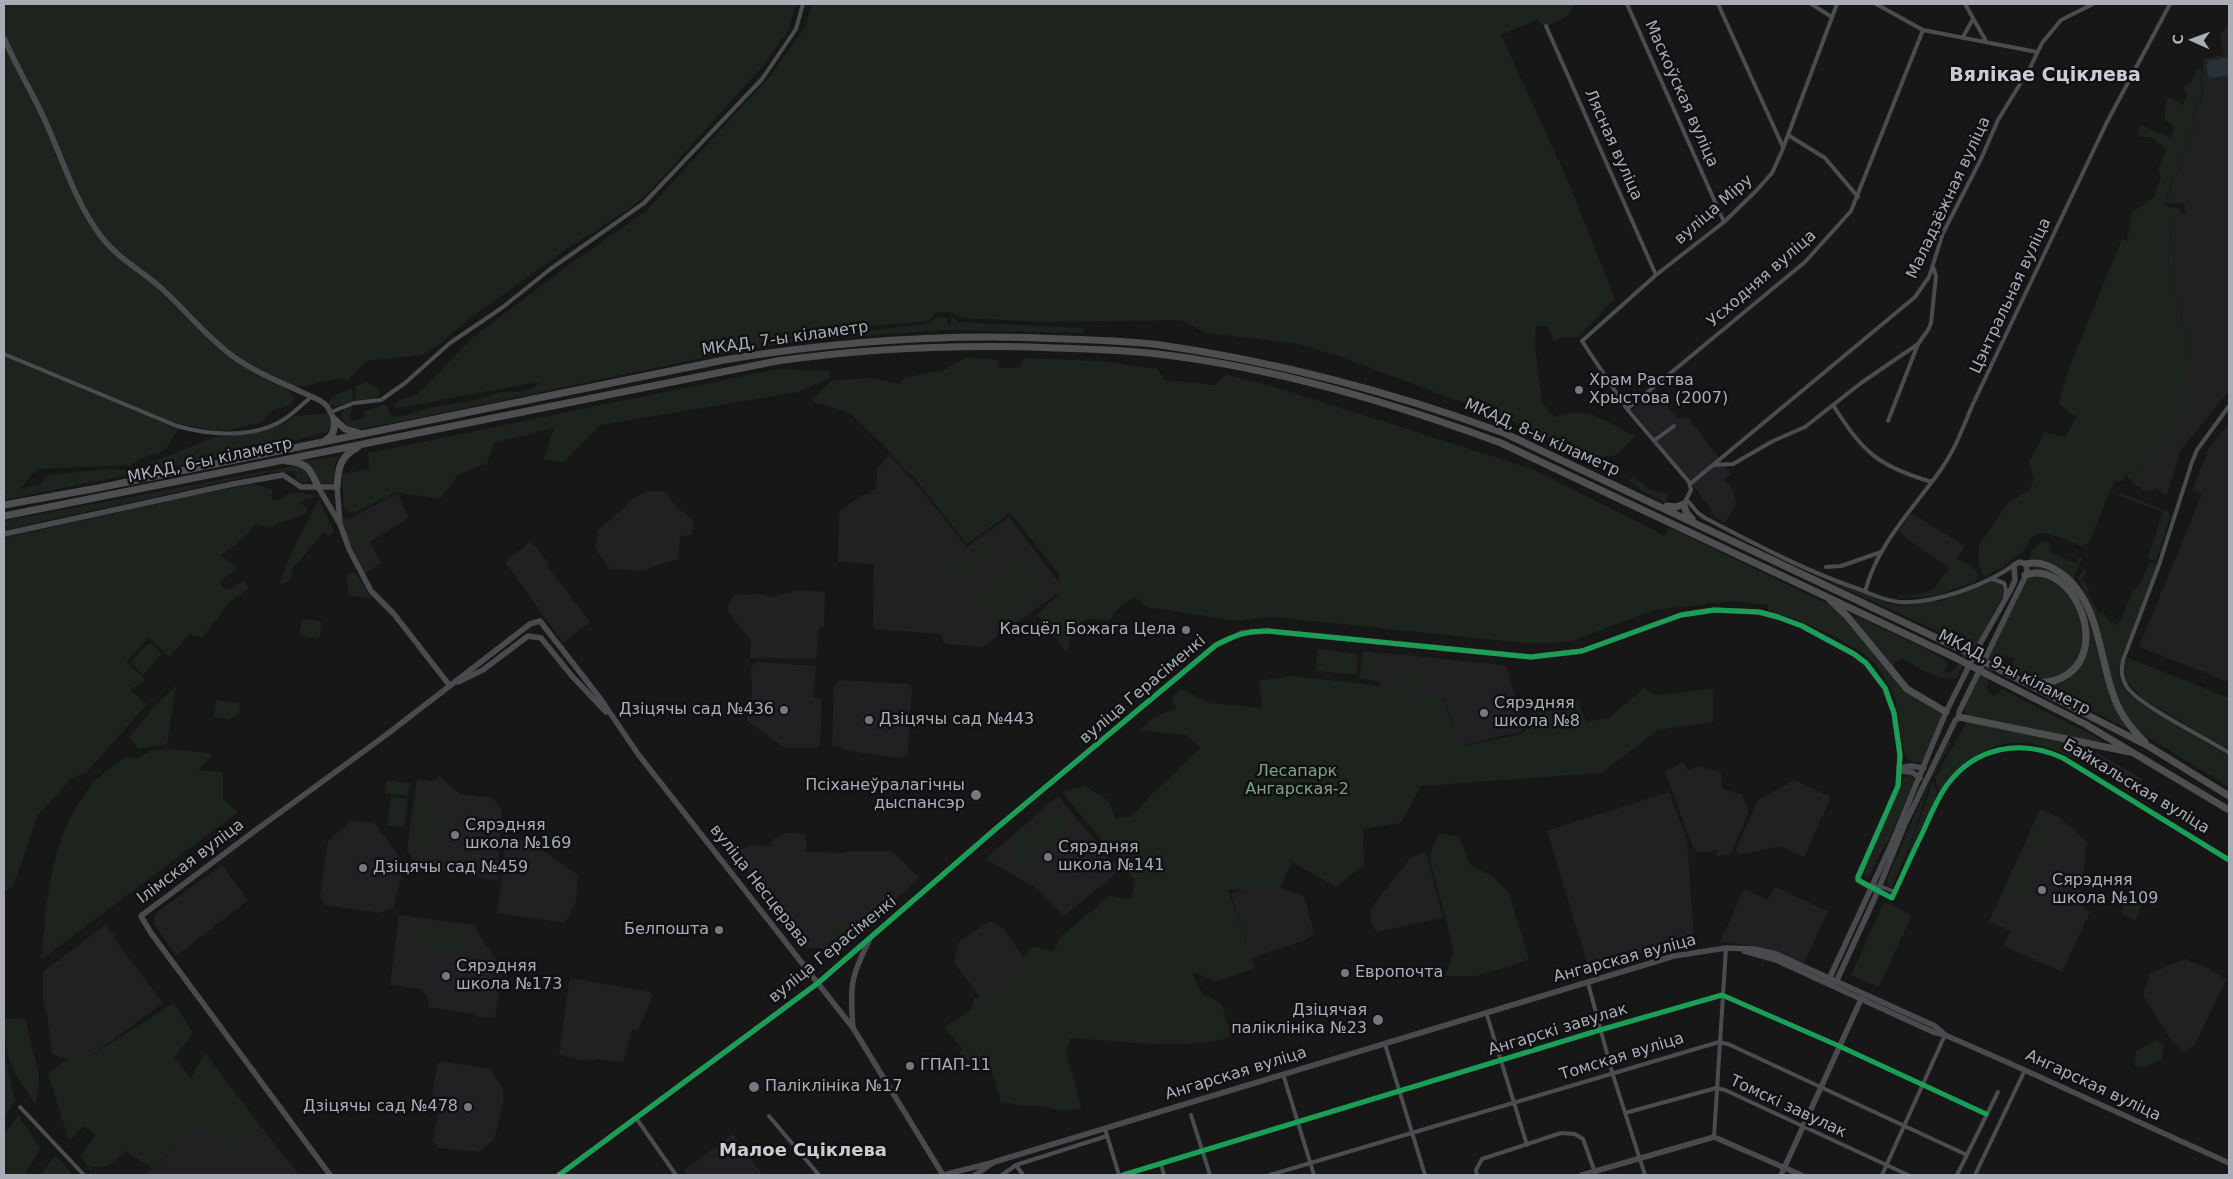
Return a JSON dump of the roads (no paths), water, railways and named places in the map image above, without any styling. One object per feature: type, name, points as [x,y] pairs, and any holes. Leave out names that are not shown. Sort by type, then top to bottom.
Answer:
[{"type":"highway","name":"МКАД, 7-ы кіламетр","points":[[421,422],[724,360],[787,349],[847,342],[938,337],[1012,336],[1159,345]]},
{"type":"highway","name":"МКАД, 8-ы кіламетр","points":[[1159,345],[1276,366],[1363,386],[1442,410],[1504,433],[1784,566]]},
{"type":"highway","name":"МКАД, 7-ы кіламетр","points":[[422,432],[584,398],[777,361],[819,355],[937,347],[998,346],[1113,350],[1158,354]]},
{"type":"highway","name":"МКАД, 8-ы кіламетр","points":[[1158,354],[1276,375],[1362,396],[1501,442],[1779,575]]},
{"type":"highway","points":[[334,419],[344,429],[367,434]]},
{"type":"highway","points":[[320,442],[332,435],[335,430],[334,419]]},
{"type":"highway","name":"МКАД, 6-ы кіламетр","points":[[4,505],[98,488],[421,422]]},
{"type":"highway","name":"МКАД, 6-ы кіламетр","points":[[4,516],[422,432]]},
{"type":"highway","points":[[337,487],[340,461],[349,451],[364,443]]},
{"type":"highway","points":[[276,461],[300,462],[307,466],[318,487]]},
{"type":"highway","points":[[1648,500],[1672,508],[1685,502],[1688,515],[1696,523]]},
{"type":"highway","points":[[2026,564],[2038,563],[2053,568],[2074,584],[2082,594],[2093,619],[2112,692],[2118,707],[2133,730],[2150,747]]},
{"type":"highway","name":"МКАД, 9-ы кіламетр","points":[[1784,566],[1958,648],[2150,747],[2229,796]]},
{"type":"highway","points":[[2018,679],[2044,683],[2053,682],[2064,677],[2072,672],[2082,658],[2087,637],[2078,606],[2066,588],[2048,575],[2037,572],[2025,575]]},
{"type":"highway","name":"МКАД, 9-ы кіламетр","points":[[1779,575],[1954,657],[2085,724],[2137,753],[2229,810]]},
{"type":"highway","points":[[1826,596],[1847,616],[1907,689],[1947,712]]},
{"type":"highway","points":[[1958,717],[2137,753]]},
{"type":"main road","points":[[4,38],[23,79],[41,111],[78,198],[93,225],[108,245],[126,262],[161,287],[233,356],[310,398],[321,401],[331,412],[334,419]]},
{"type":"main road","points":[[4,534],[276,475],[285,476],[301,487],[337,487],[340,524]]},
{"type":"main road","points":[[318,487],[340,524],[349,549],[371,591],[394,614],[453,684],[469,678],[528,636],[541,638],[572,676],[613,719]]},
{"type":"main road","points":[[1830,981],[1922,779],[1958,717],[2028,570],[2026,564],[2021,561],[2014,565],[2014,580],[2004,603],[1981,642],[1947,712],[1924,768],[1922,779],[1879,889],[1837,980]]},
{"type":"main road","points":[[2015,573],[2021,576],[2025,575]]},
{"type":"main road","name":"вуліца Герасіменкі","points":[[559,1175],[818,983],[1161,690],[1216,645],[1242,633],[1268,630],[1514,656],[1550,656],[1591,648],[1681,615],[1729,609],[1778,616],[1829,640],[1866,663]]},
{"type":"main road","name":"Ілімская вуліца","points":[[330,1175],[151,933],[141,916],[534,622],[540,621],[549,633]]},
{"type":"main road","points":[[541,638],[542,631],[549,633],[580,671],[613,719]]},
{"type":"main road","points":[[488,655],[493,662]]},
{"type":"main road","name":"Байкальская вуліца","points":[[1866,663],[1880,680],[1890,698],[1900,755],[1898,786],[1858,877],[1858,880],[1871,888],[1879,889]]},
{"type":"main road","points":[[572,676],[578,678],[580,671]]},
{"type":"main road","points":[[1947,712],[1956,709],[1958,717]]},
{"type":"main road","points":[[1947,712],[1950,721],[1958,717]]},
{"type":"main road","name":"вуліца Несцерава","points":[[613,719],[853,1028],[943,1175]]},
{"type":"main road","points":[[1900,755],[1910,766]]},
{"type":"main road","points":[[1899,770],[1910,766],[1924,768]]},
{"type":"main road","points":[[1899,770],[1912,772],[1922,779]]},
{"type":"main road","points":[[853,1028],[851,982],[855,968],[872,937]]},
{"type":"main road","name":"Ангарская вуліца","points":[[975,1175],[994,1162],[1486,1012],[1674,956],[1726,948],[1754,949],[1776,954],[1830,981],[1935,1026],[1945,1035],[2229,1163]]},
{"type":"main road","name":"Ангарская вуліца","points":[[1830,981],[1837,980],[1863,995]]},
{"type":"main road","points":[[1781,1175],[1863,995]]},
{"type":"main road","points":[[1582,1175],[1595,1173],[1639,1157],[1714,1137],[1801,1175]]},
{"type":"main road","points":[[943,1175],[994,1162]]},
{"type":"street","points":[[331,412],[354,403],[381,400],[405,383],[450,343],[503,307],[549,270],[644,203],[762,79],[796,29],[803,4]]},
{"type":"street","name":"Маскоўская вуліца","points":[[1627,4],[1724,222]]},
{"type":"street","points":[[1718,4],[1783,147]]},
{"type":"street","points":[[1811,4],[1832,16]]},
{"type":"street","name":"вуліца Міру","points":[[1627,409],[1582,344],[1583,338],[1656,275],[1724,222],[1772,173],[1837,4]]},
{"type":"street","points":[[1876,4],[1923,30],[2037,52]]},
{"type":"street","points":[[1965,4],[1986,41]]},
{"type":"street","name":"Маладзёжная вуліца","points":[[1690,484],[1915,297],[1923,286],[1932,267],[1943,233],[1981,159],[2002,111],[2049,32],[2061,20],[2093,4]]},
{"type":"street","name":"Цэнтральная вуліца","points":[[1865,592],[1871,570],[1881,552],[1932,482],[1956,444],[1972,406],[2107,122],[2170,4]]},
{"type":"street","points":[[1964,37],[1972,18]]},
{"type":"street","name":"Лясная вуліца","points":[[1546,26],[1656,275]]},
{"type":"street","name":"Усходняя вуліца","points":[[1627,409],[1766,296],[1805,262],[1843,221],[1858,197],[1923,30]]},
{"type":"street","points":[[1788,135],[1825,158],[1858,197]]},
{"type":"street","points":[[1888,421],[1918,344],[1931,323],[1936,276],[1932,267]]},
{"type":"street","points":[[1713,465],[1733,464],[1773,441],[1805,427],[1860,383],[1918,344]]},
{"type":"street","points":[[4,354],[177,426],[205,433],[221,435],[269,426],[282,420],[310,398]]},
{"type":"street","points":[[1833,405],[1853,435],[1876,459],[1903,474],[1932,482]]},
{"type":"street","points":[[2229,406],[2197,450],[2192,462],[2159,565],[2123,660],[2122,671],[2126,685],[2140,700],[2229,753]]},
{"type":"street","points":[[1627,409],[1655,440],[1690,484],[1691,490],[1685,502],[1698,513],[1730,531],[1824,577],[1888,600],[1929,601],[2004,573],[2014,565]]},
{"type":"street","points":[[1655,440],[1674,426]]},
{"type":"street","points":[[1826,567],[1841,566],[1881,552]]},
{"type":"street","points":[[1987,579],[1995,579],[2004,584],[2006,590],[2004,603]]},
{"type":"street","name":"Байкальская вуліца","points":[[1879,889],[1892,898],[1946,785],[1962,768],[1979,756],[2015,747],[2040,749],[2063,758],[2229,860]]},
{"type":"street","name":"Байкальская вуліца","points":[[1879,889],[1895,892]]},
{"type":"street","points":[[1714,1137],[1726,948]]},
{"type":"street","points":[[1588,983],[1612,1072],[1645,1175]]},
{"type":"street","points":[[1722,995],[1839,1046],[1986,1114]]},
{"type":"street","name":"Ангарскі завулак","points":[[1123,1175],[1500,1060],[1722,995]]},
{"type":"street","points":[[1486,1012],[1527,1145]]},
{"type":"street","points":[[1882,1175],[1945,1035]]},
{"type":"street","points":[[1719,1042],[1728,1044],[1968,1155]]},
{"type":"street","name":"Томская вуліца","points":[[1270,1175],[1612,1072],[1719,1042]]},
{"type":"street","points":[[1385,1044],[1426,1175]]},
{"type":"street","points":[[1975,1175],[2025,1070]]},
{"type":"street","points":[[1283,1074],[1314,1175]]},
{"type":"street","name":"Томскі завулак","points":[[1625,1113],[1716,1088],[1725,1090],[1908,1175]]},
{"type":"street","points":[[1957,1175],[1998,1092]]},
{"type":"street","points":[[20,1107],[84,1175]]},
{"type":"street","points":[[769,1116],[819,1175]]},
{"type":"street","points":[[1191,1116],[1210,1175]]},
{"type":"street","points":[[636,1118],[676,1175]]},
{"type":"street","points":[[1105,1129],[1119,1175]]},
{"type":"street","points":[[1477,1175],[1476,1170],[1482,1158],[1561,1134],[1576,1134],[1586,1143],[1595,1173]]},
{"type":"street","points":[[1002,1175],[1016,1165],[1107,1136]]},
{"type":"street","points":[[1161,1164],[1164,1175]]},
{"type":"street","points":[[1016,1165],[1023,1175]]},
{"type":"place","name":"Храм Раства Хрыстова (2007)","points":[[1579,390]]},
{"type":"place","name":"Касцёл Божага Цела","points":[[1186,630]]},
{"type":"place","name":"Дзіцячы сад №436","points":[[784,710]]},
{"type":"place","name":"Сярэдняя школа №8","points":[[1484,713]]},
{"type":"place","name":"Дзіцячы сад №443","points":[[869,720]]},
{"type":"place","name":"Псіханеўралагічны дыспансэр","points":[[976,795]]},
{"type":"place","name":"Сярэдняя школа №169","points":[[455,835]]},
{"type":"place","name":"Сярэдняя школа №141","points":[[1048,857]]},
{"type":"place","name":"Дзіцячы сад №459","points":[[363,868]]},
{"type":"place","name":"Сярэдняя школа №109","points":[[2042,890]]},
{"type":"place","name":"Белпошта","points":[[719,930]]},
{"type":"place","name":"Европочта","points":[[1345,973]]},
{"type":"place","name":"Сярэдняя школа №173","points":[[446,976]]},
{"type":"place","name":"Дзіцячая паліклініка №23","points":[[1378,1020]]},
{"type":"place","name":"ГПАП-11","points":[[910,1066]]},
{"type":"place","name":"Паліклініка №17","points":[[754,1087]]},
{"type":"place","name":"Дзіцячы сад №478","points":[[468,1107]]},
{"type":"district","name":"Вялікае Сціклева","points":[[2045,76]]},
{"type":"district","name":"Малое Сціклева","points":[[803,1151]]},
{"type":"park label","name":"Лесапарк Ангарская-2","points":[[1297,781]]}]
